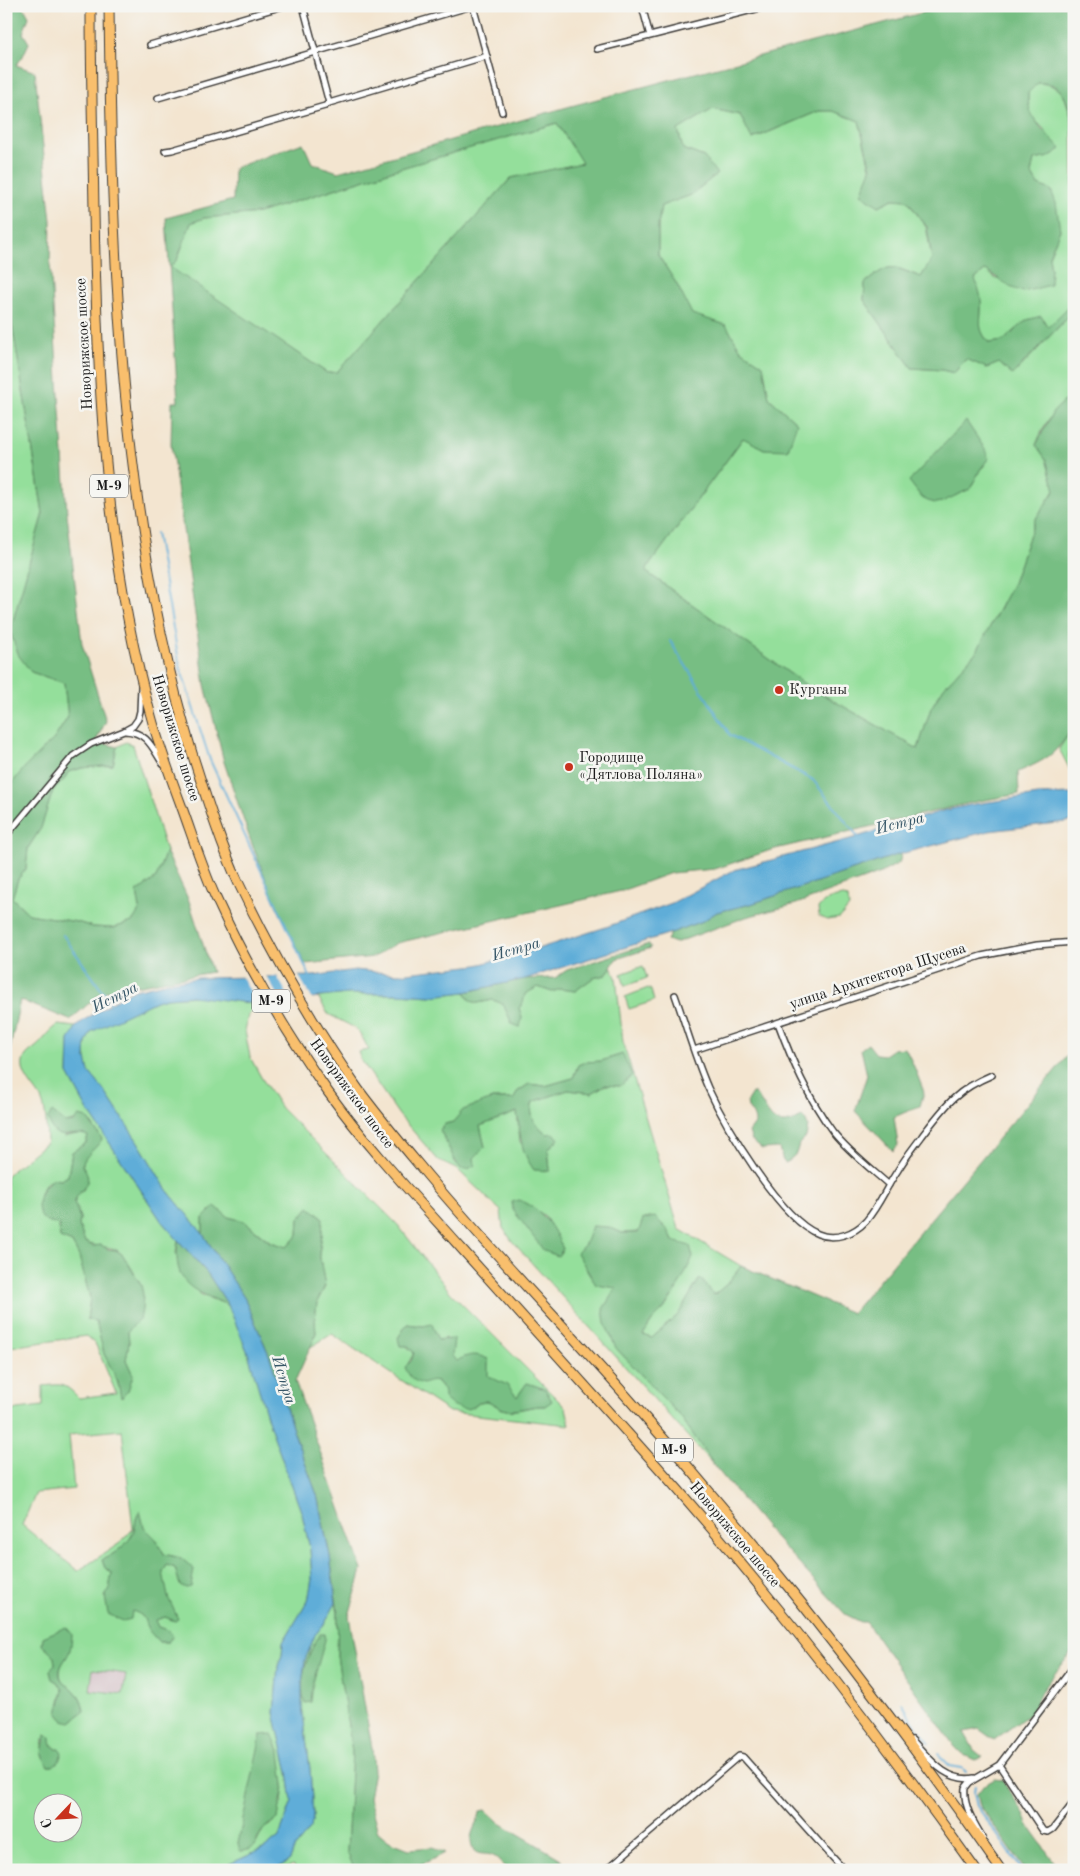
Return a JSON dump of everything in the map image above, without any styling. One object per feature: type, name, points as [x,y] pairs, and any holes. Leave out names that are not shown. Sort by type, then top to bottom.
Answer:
[{"type":"highway","name":"Новорижское шоссе","points":[[91,6],[95,276],[104,444],[114,529],[127,610],[153,722],[170,776],[214,894],[283,1022],[329,1092],[386,1165],[646,1453],[779,1611],[882,1742],[976,1870]]},
{"type":"highway","name":"Новорижское шоссе","points":[[109,6],[116,274],[130,441],[144,542],[154,605],[169,670],[191,750],[213,816],[238,881],[308,1013],[379,1118],[450,1202],[681,1458],[800,1602],[895,1722],[1000,1868]]},
{"type":"street","points":[[150,45],[283,6]]},
{"type":"street","points":[[303,6],[329,103]]},
{"type":"street","points":[[158,98],[472,6],[502,112]]},
{"type":"street","points":[[642,6],[650,36]]},
{"type":"street","points":[[597,50],[768,6]]},
{"type":"street","points":[[165,151],[182,148],[325,106],[329,103],[487,56]]},
{"type":"street","points":[[6,836],[73,756],[91,744],[132,726],[138,719],[140,711],[142,678]]},
{"type":"street","points":[[124,731],[140,733],[145,737],[170,776]]},
{"type":"street","name":"улица Архитектора Щусева","points":[[694,1050],[981,956],[1037,945],[1074,942]]},
{"type":"street","points":[[675,995],[710,1092],[735,1139],[776,1197],[808,1228],[828,1237],[838,1237],[852,1232],[866,1221],[899,1168],[945,1106],[959,1092],[974,1082],[992,1074]]},
{"type":"street","points":[[778,1022],[802,1081],[834,1133],[854,1154],[889,1185]]},
{"type":"street","points":[[1000,1868],[971,1816],[965,1802],[965,1788],[977,1778],[999,1765],[1074,1666]]},
{"type":"street","points":[[895,1722],[942,1771],[956,1778],[977,1778]]},
{"type":"street","points":[[606,1870],[737,1756],[741,1756],[844,1870]]},
{"type":"street","points":[[999,1765],[1042,1831],[1048,1832],[1052,1829],[1074,1802]]},
{"type":"shaded area","points":[[93,1669],[126,1674],[123,1694],[90,1690]]},
{"type":"green space","points":[[6,6],[23,6],[29,17],[23,33],[29,43],[22,58],[16,65],[35,72],[51,221],[50,262],[67,514],[82,644],[106,721],[96,741],[117,747],[113,765],[82,768],[68,772],[64,780],[53,790],[41,828],[28,848],[26,869],[18,879],[12,898],[29,914],[77,922],[93,927],[113,928],[132,922],[140,909],[137,892],[156,878],[166,851],[189,901],[212,972],[102,992],[70,1020],[20,1000],[6,1069],[6,791],[25,767],[54,739],[68,717],[64,683],[31,672],[19,656],[10,632],[43,513],[12,323],[6,252]]},
{"type":"green space","points":[[948,6],[1074,6],[1074,132],[1068,104],[1061,91],[1048,84],[1038,83],[1028,93],[1030,110],[1038,124],[1061,149],[1049,157],[1034,160],[1031,173],[1038,185],[1051,190],[1056,203],[1060,230],[1049,256],[1051,270],[1050,285],[1023,292],[1010,287],[986,270],[975,279],[981,299],[981,329],[989,343],[1003,341],[1027,320],[1041,316],[1048,327],[1074,301],[1074,311],[1012,375],[999,363],[987,368],[966,359],[954,373],[942,370],[912,368],[864,300],[865,283],[881,271],[897,268],[921,277],[932,259],[927,227],[907,200],[893,199],[879,206],[861,194],[871,169],[859,121],[833,111],[819,111],[752,139],[740,115],[713,109],[678,130],[683,149],[704,157],[717,174],[691,195],[661,206],[658,225],[658,255],[676,283],[692,314],[726,325],[741,350],[763,365],[769,398],[797,423],[788,450],[764,449],[743,438],[645,571],[806,685],[918,749],[931,708],[944,687],[977,651],[1013,583],[1035,520],[1055,490],[1046,459],[1036,445],[1053,412],[1074,392],[1074,726],[1050,755],[1018,772],[1019,794],[974,802],[771,850],[715,869],[671,873],[621,891],[397,943],[374,957],[305,964],[276,905],[250,839],[224,762],[205,685],[171,444],[172,402],[178,402],[166,218],[233,200],[234,168],[303,143],[312,163],[338,172],[571,106]],"holes":[[[557,123],[582,163],[511,178],[337,372],[327,373],[170,267],[177,260],[191,223],[204,218],[259,213],[394,170]]]},
{"type":"green space","points":[[1038,83],[1054,86],[1059,90],[1065,99],[1072,120],[1074,301],[1048,327],[1027,320],[1003,341],[989,343],[981,329],[981,303],[975,279],[986,270],[996,279],[1051,270],[1049,256],[1060,230],[1051,190],[1038,185],[1031,173],[1034,160],[1049,157],[1044,129],[1033,118],[1028,106],[1028,93]]},
{"type":"green space","points":[[713,109],[740,115],[753,139],[819,111],[833,111],[859,121],[879,206],[893,199],[907,200],[926,227],[932,259],[921,277],[892,268],[886,269],[865,283],[864,300],[912,368],[942,370],[954,373],[966,359],[987,368],[999,363],[1013,375],[1074,311],[1074,392],[1051,416],[1043,428],[1036,445],[1046,459],[1055,489],[1035,520],[1013,583],[977,651],[944,687],[931,708],[918,749],[806,685],[645,571],[744,437],[764,449],[797,423],[769,398],[763,365],[741,350],[726,325],[692,315],[676,283],[658,255],[658,225],[661,206],[691,195],[704,157],[683,149],[678,130]],"holes":[[[985,465],[980,470],[970,489],[935,503]]]},
{"type":"green space","points":[[557,123],[583,163],[511,178],[337,372],[327,373],[169,267],[177,260],[191,223],[204,218],[259,213],[394,170]]},
{"type":"green space","points":[[6,252],[12,323],[43,513],[10,632],[31,672],[64,683],[68,717],[54,739],[25,767],[6,791]]},
{"type":"green space","points":[[966,421],[987,452],[988,459],[970,489],[942,502],[935,503],[922,498],[909,481]]},
{"type":"green space","points":[[1074,726],[1074,746],[1070,749],[1068,757],[1074,764],[1074,777],[1059,749]]},
{"type":"green space","points":[[126,742],[133,745],[166,851],[156,878],[137,892],[140,909],[133,922],[113,928],[93,927],[77,922],[29,914],[12,898],[18,879],[26,869],[28,848],[41,828],[53,790],[64,780],[68,772],[82,768],[113,765],[117,747]]},
{"type":"green space","points":[[900,854],[899,863],[881,873],[796,904],[746,917],[675,943],[667,940],[671,933],[703,921],[717,912],[751,904]]},
{"type":"green space","points":[[844,896],[848,898],[849,907],[840,918],[827,920],[819,916],[818,908],[823,903],[833,898]]},
{"type":"green space","points":[[649,944],[651,948],[616,959],[606,975],[593,978],[575,991],[560,989],[552,992],[538,987],[525,994],[523,1003],[519,1008],[522,1018],[520,1027],[512,1024],[503,1004],[493,1000],[478,1003],[471,1001],[465,992],[525,979],[555,978],[567,970]]},
{"type":"green space","points":[[643,966],[647,978],[625,986],[621,974]]},
{"type":"green space","points":[[611,967],[616,977],[623,1042],[679,1229],[741,1266],[728,1283],[714,1295],[700,1278],[678,1315],[652,1338],[643,1335],[652,1321],[664,1309],[693,1257],[673,1241],[668,1230],[622,1233],[609,1227],[616,1288],[616,1348],[681,1417],[716,1468],[512,1241],[503,1228],[501,1211],[458,1170],[439,1161],[399,1115],[361,1060],[358,1052],[369,1050],[361,1035],[355,1028],[328,1014],[318,997],[348,994],[432,996],[465,992],[471,1001],[478,1003],[493,1000],[504,1004],[512,1023],[522,1018],[519,1008],[523,1003],[524,994],[538,987],[552,992],[560,989],[575,991],[593,978],[606,975]],"holes":[[[623,1054],[620,1086],[605,1085],[592,1093],[568,1090],[533,1102],[532,1116],[539,1127],[547,1134],[550,1171],[520,1142],[517,1112],[480,1126],[485,1147],[474,1158],[455,1164],[454,1157],[440,1130],[445,1124],[453,1122],[492,1099],[514,1099],[517,1092],[529,1084],[545,1086],[573,1078],[578,1065],[585,1062],[601,1061]],[[526,1203],[545,1216],[563,1249]]]},
{"type":"green space","points":[[648,988],[651,990],[654,1001],[629,1009],[625,997]]},
{"type":"green space","points":[[199,996],[257,1004],[248,1015],[245,1031],[250,1057],[281,1108],[397,1224],[450,1292],[566,1408],[570,1425],[449,1412],[332,1334],[309,1348],[316,1335],[315,1318],[317,1302],[325,1287],[319,1253],[322,1235],[299,1219],[298,1235],[287,1247],[271,1242],[244,1221],[228,1217],[203,1218],[203,1234],[167,1190],[103,1089],[89,1072],[85,1054],[86,1043],[91,1032],[166,998]],"holes":[[[407,1324],[423,1326],[438,1340],[446,1338],[452,1356],[458,1362],[464,1357],[488,1359],[487,1376],[517,1397],[527,1383],[545,1389],[545,1406],[506,1410],[484,1401],[474,1407],[444,1389],[439,1383],[406,1367],[414,1353],[398,1338]]]},
{"type":"green space","points":[[58,1025],[76,1027],[69,1040],[68,1074],[87,1109],[162,1222],[178,1240],[176,1253],[201,1295],[228,1305],[248,1353],[269,1423],[302,1514],[310,1549],[312,1579],[308,1601],[283,1642],[282,1655],[278,1666],[274,1713],[288,1772],[292,1802],[279,1837],[265,1848],[216,1870],[6,1870],[6,1412],[43,1406],[43,1386],[67,1387],[79,1398],[116,1393],[96,1345],[86,1336],[10,1347],[6,1339],[6,1176],[47,1142],[43,1104],[26,1078],[23,1066],[27,1054]],"holes":[[[87,1118],[102,1139],[83,1161],[84,1189],[78,1194],[74,1202],[80,1218],[79,1226],[85,1242],[118,1251],[130,1267],[139,1284],[140,1319],[128,1331],[129,1343],[126,1360],[133,1375],[122,1398],[115,1374],[104,1354],[96,1321],[87,1320],[90,1298],[79,1256],[72,1243],[60,1238],[59,1224],[39,1195],[46,1183],[53,1179],[61,1180],[68,1176],[72,1152],[86,1143],[88,1135],[81,1133],[64,1137],[65,1123]],[[122,1430],[133,1529],[120,1543],[78,1571],[22,1525],[36,1493],[74,1489],[69,1435]],[[140,1512],[144,1527],[156,1539],[164,1554],[181,1558],[180,1585],[175,1568],[167,1565],[163,1572],[163,1581],[175,1621],[165,1617],[155,1620],[159,1627],[168,1630],[173,1636],[168,1642],[159,1642],[148,1629],[146,1621],[140,1614],[105,1597],[109,1590],[112,1573],[105,1568],[102,1560],[116,1552],[129,1540]],[[54,1656],[66,1658],[61,1667],[60,1674],[62,1680],[73,1689],[82,1702],[84,1711],[71,1722],[59,1705],[63,1690],[59,1683],[52,1679],[50,1671],[55,1664]],[[93,1669],[126,1674],[123,1694],[90,1690]],[[43,1739],[51,1742],[56,1749],[53,1766],[48,1766],[42,1755]],[[282,1777],[284,1785],[282,1802],[272,1824],[264,1828],[255,1846],[238,1843],[246,1811]]]},
{"type":"green space","points":[[868,1044],[876,1054],[884,1055],[893,1049],[905,1048],[924,1092],[920,1106],[894,1117],[898,1145],[893,1151],[855,1111],[867,1075],[861,1049]]},
{"type":"green space","points":[[1074,1048],[1074,1649],[1042,1690],[1031,1713],[994,1740],[979,1729],[964,1732],[974,1750],[983,1757],[975,1760],[962,1754],[955,1747],[866,1622],[861,1622],[845,1614],[767,1529],[716,1468],[681,1417],[616,1348],[605,1323],[603,1309],[616,1288],[596,1285],[577,1253],[585,1244],[592,1226],[609,1227],[622,1233],[638,1233],[643,1219],[655,1217],[668,1230],[673,1241],[690,1246],[693,1257],[677,1289],[643,1335],[652,1338],[678,1315],[700,1278],[714,1295],[728,1283],[741,1266],[852,1313]]},
{"type":"green space","points":[[623,1054],[632,1076],[620,1086],[605,1085],[592,1093],[568,1090],[533,1102],[532,1116],[536,1124],[547,1134],[554,1133],[559,1139],[548,1149],[550,1171],[534,1170],[529,1162],[521,1142],[517,1112],[480,1126],[485,1147],[474,1158],[475,1165],[468,1169],[461,1169],[458,1166],[440,1130],[445,1124],[453,1122],[463,1110],[492,1099],[514,1099],[517,1092],[529,1084],[545,1086],[573,1078],[578,1065],[585,1062],[601,1061]]},
{"type":"green space","points":[[752,1093],[755,1093],[769,1114],[778,1122],[784,1123],[802,1117],[805,1119],[808,1126],[806,1137],[799,1144],[796,1154],[786,1163],[783,1161],[779,1148],[762,1149],[752,1141],[749,1132],[755,1122],[748,1108],[747,1101]]},
{"type":"green space","points":[[52,1112],[66,1123],[74,1122],[79,1116],[87,1118],[102,1139],[82,1165],[88,1176],[86,1185],[74,1202],[80,1218],[79,1226],[85,1242],[93,1246],[101,1245],[108,1249],[116,1250],[123,1255],[141,1285],[143,1294],[140,1319],[128,1331],[129,1343],[126,1360],[133,1375],[128,1391],[121,1398],[118,1382],[104,1354],[96,1321],[87,1320],[90,1298],[79,1256],[72,1243],[60,1238],[59,1224],[43,1219],[38,1208],[39,1197],[45,1186],[53,1179],[61,1180],[68,1176],[72,1152],[86,1143],[88,1136],[81,1134],[59,1135],[51,1127],[48,1119]]},
{"type":"green space","points":[[519,1200],[541,1213],[551,1226],[563,1249],[558,1256],[544,1251],[513,1210],[512,1202]]},
{"type":"green space","points":[[215,1206],[228,1217],[244,1221],[270,1242],[287,1247],[298,1235],[299,1219],[309,1207],[323,1218],[319,1253],[325,1286],[317,1302],[315,1318],[316,1335],[295,1381],[362,1570],[349,1616],[372,1748],[374,1771],[369,1798],[378,1832],[389,1841],[409,1849],[433,1847],[445,1853],[422,1864],[393,1870],[357,1870],[354,1868],[347,1852],[352,1751],[337,1656],[338,1613],[330,1556],[317,1495],[294,1433],[270,1357],[245,1299],[203,1234],[203,1218]]},
{"type":"green space","points":[[178,1240],[208,1274],[228,1305],[204,1295],[187,1284],[178,1267]]},
{"type":"green space","points":[[407,1324],[423,1326],[432,1324],[438,1340],[454,1339],[452,1356],[457,1361],[472,1355],[488,1359],[488,1376],[507,1385],[517,1397],[527,1383],[545,1389],[552,1401],[545,1406],[512,1410],[504,1409],[485,1401],[467,1409],[450,1404],[444,1398],[443,1388],[439,1383],[432,1381],[423,1384],[414,1380],[408,1373],[405,1367],[411,1361],[414,1353],[408,1346],[400,1346],[398,1338]]},
{"type":"green space","points":[[140,1511],[144,1527],[156,1539],[164,1554],[181,1558],[194,1569],[191,1587],[186,1588],[180,1585],[175,1568],[167,1565],[163,1572],[168,1597],[178,1619],[175,1621],[165,1617],[156,1620],[159,1627],[168,1630],[173,1636],[168,1642],[159,1642],[149,1631],[142,1616],[137,1613],[132,1611],[131,1619],[123,1621],[108,1614],[105,1597],[109,1589],[112,1573],[105,1568],[102,1560],[116,1552],[129,1540]]},
{"type":"green space","points":[[336,1603],[338,1613],[337,1656],[352,1751],[347,1852],[357,1870],[295,1870],[294,1865],[275,1870],[290,1860],[294,1849],[311,1828],[313,1814],[310,1769],[302,1706],[302,1684],[305,1660],[315,1635],[325,1623]]},
{"type":"green space","points":[[66,1627],[72,1634],[72,1640],[69,1654],[60,1669],[60,1676],[64,1683],[76,1692],[84,1711],[71,1722],[63,1720],[58,1714],[63,1690],[59,1683],[52,1679],[50,1671],[55,1664],[54,1656],[42,1645],[43,1637]]},
{"type":"green space","points":[[320,1634],[324,1634],[325,1640],[313,1683],[311,1702],[305,1703],[302,1685],[303,1676],[311,1650]]},
{"type":"green space","points":[[272,1734],[280,1752],[284,1785],[278,1818],[262,1832],[251,1849],[240,1851],[238,1843],[261,1735]]},
{"type":"green space","points":[[45,1735],[51,1737],[53,1745],[56,1749],[60,1749],[62,1753],[59,1761],[53,1766],[48,1766],[42,1755]]},
{"type":"green space","points":[[995,1779],[1002,1780],[1025,1815],[1028,1825],[1060,1870],[1025,1870],[980,1806],[977,1794],[984,1785]]},
{"type":"green space","points":[[486,1810],[500,1823],[561,1859],[567,1870],[513,1870],[507,1868],[494,1856],[475,1852],[471,1842],[472,1832],[480,1811]]},
{"type":"water","name":"Истра","points":[[1074,794],[1074,821],[989,831],[900,854],[751,904],[717,912],[703,921],[671,933],[525,979],[465,992],[432,996],[348,994],[257,1004],[192,996],[167,998],[156,1001],[91,1032],[86,1043],[85,1054],[89,1072],[103,1089],[167,1190],[203,1234],[245,1299],[270,1357],[294,1433],[317,1495],[330,1556],[336,1603],[325,1623],[315,1635],[305,1660],[302,1684],[302,1706],[310,1769],[313,1815],[311,1828],[294,1849],[290,1860],[275,1870],[216,1870],[265,1848],[279,1837],[292,1802],[288,1772],[274,1713],[278,1666],[282,1655],[283,1642],[308,1601],[312,1579],[310,1549],[302,1514],[269,1423],[248,1353],[228,1305],[208,1274],[162,1222],[87,1109],[68,1074],[69,1040],[76,1027],[131,991],[169,982],[198,978],[313,976],[355,970],[398,974],[477,965],[534,950],[672,903],[734,870],[850,839],[942,811],[1038,795]]},
{"type":"pier","points":[[275,973],[297,973],[313,1000],[292,1002]]},
{"type":"pier","points":[[240,974],[265,974],[282,1003],[259,1006]]},
{"type":"waterway","points":[[156,533],[180,667],[210,760],[310,977]]},
{"type":"waterway","points":[[670,641],[730,735],[813,780],[859,838]]},
{"type":"waterway","name":"Истра","points":[[63,935],[112,1005]]},
{"type":"waterway","points":[[902,1703],[912,1720],[930,1743]]},
{"type":"waterway","points":[[938,1754],[950,1766],[962,1768],[966,1772]]},
{"type":"waterway","points":[[975,1786],[974,1793],[977,1806],[1022,1870]]},
{"type":"place","name":"Курганы","points":[[779,690]]},
{"type":"place","name":"Городище «Дятлова Поляна»","points":[[569,767]]}]
